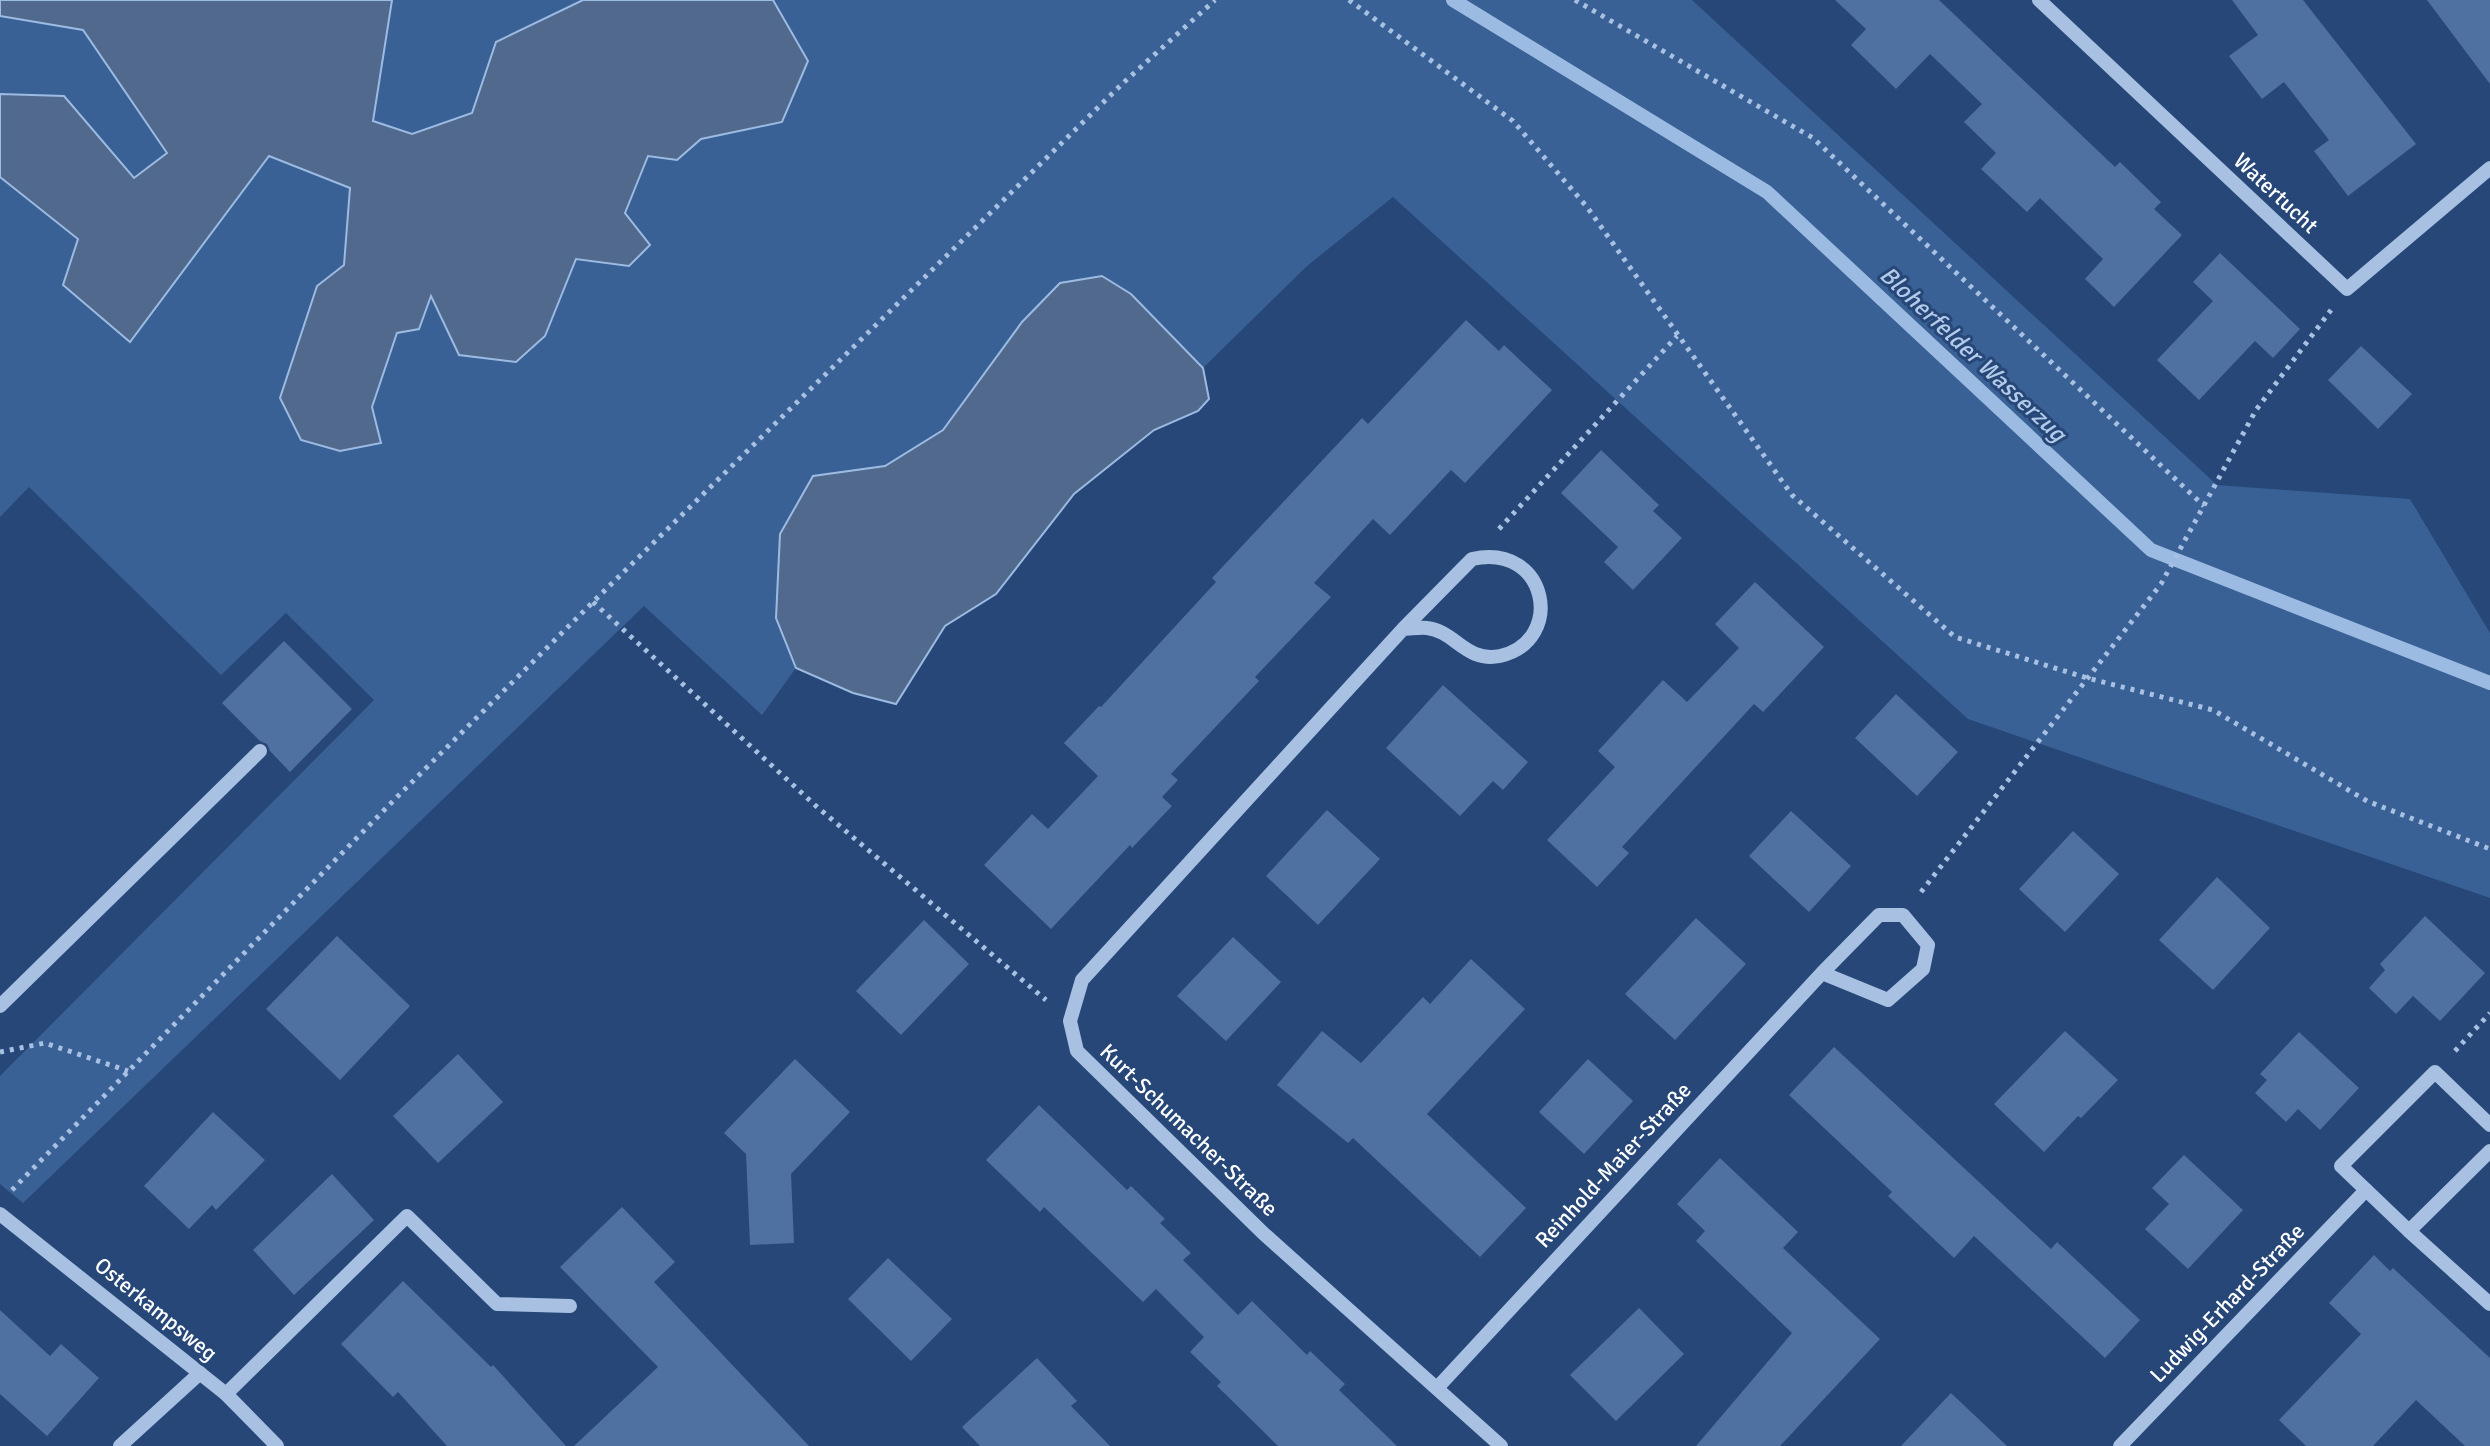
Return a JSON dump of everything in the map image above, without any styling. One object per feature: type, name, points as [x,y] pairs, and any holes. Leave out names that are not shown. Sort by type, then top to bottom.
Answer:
[{"type":"street","name":"Watertucht","points":[[2039,0],[2347,289]]},
{"type":"street","points":[[2347,289],[2490,168]]},
{"type":"street","points":[[1070,1021],[1082,980],[1403,629],[1472,559],[1503,557],[1519,565],[1531,577],[1539,593],[1541,610],[1537,627],[1527,642],[1513,652],[1497,657],[1479,656],[1463,649],[1429,627],[1403,629]]},
{"type":"street","points":[[0,1006],[260,751]]},
{"type":"street","name":"Reinhold-Maier-Straße","points":[[1437,1388],[1879,915],[1903,915]]},
{"type":"street","points":[[1822,973],[1888,1000],[1923,969],[1928,945],[1903,915]]},
{"type":"street","name":"Kurt-Schumacher-Straße","points":[[1070,1021],[1077,1051],[1263,1233],[1501,1446]]},
{"type":"street","points":[[2490,1125],[2435,1072],[2341,1166],[2490,1304]]},
{"type":"street","points":[[2409,1231],[2490,1151]]},
{"type":"street","name":"Ludwig-Erhard-Straße","points":[[2120,1446],[2366,1190]]},
{"type":"street","name":"Osterkampsweg","points":[[0,1214],[226,1394],[277,1446]]},
{"type":"street","points":[[226,1394],[407,1216],[497,1304],[570,1306]]},
{"type":"street","points":[[120,1446],[200,1373]]},
{"type":"path","points":[[11,1191],[593,602],[1122,84],[1215,0]]},
{"type":"path","points":[[1349,0],[1513,121],[1587,207],[1792,495],[1955,637],[2087,678],[2213,710],[2367,801],[2490,849]]},
{"type":"path","points":[[1575,0],[1813,138],[2204,506]]},
{"type":"path","points":[[1903,915],[2161,584],[2256,410],[2347,289]]},
{"type":"path","points":[[1472,559],[1677,336]]},
{"type":"path","points":[[593,602],[816,806],[1070,1021]]},
{"type":"path","points":[[2435,1072],[2490,1013]]},
{"type":"path","points":[[0,1052],[45,1043],[128,1071]]},
{"type":"shaded area","points":[[0,0],[392,0],[373,121],[412,134],[472,113],[496,42],[583,0],[773,0],[808,61],[782,122],[701,139],[677,160],[648,156],[625,213],[650,245],[629,266],[576,259],[545,336],[516,362],[459,355],[431,296],[419,329],[397,333],[372,407],[381,443],[340,451],[301,440],[280,398],[317,286],[344,265],[350,188],[269,156],[130,342],[63,285],[78,239],[0,177],[0,94],[64,96],[134,178],[167,153],[83,30],[0,16]]},
{"type":"shaded area","points":[[392,0],[583,0],[496,42],[473,113],[412,134],[373,122]]},
{"type":"shaded area","points":[[773,0],[1692,0],[2217,485],[2410,499],[2490,633],[2490,898],[1968,719],[1393,197],[1307,266],[1203,368],[1131,294],[1060,283],[1022,322],[943,430],[885,466],[813,476],[776,618],[796,668],[762,715],[644,606],[23,1203],[0,1184],[0,1076],[374,700],[286,613],[221,675],[29,487],[0,517],[0,177],[78,239],[130,342],[269,156],[350,187],[344,265],[317,286],[372,407],[398,333],[419,329],[431,295],[545,336],[576,259],[629,266],[650,244],[625,213],[648,156],[677,159],[701,139],[782,122],[808,61]]},
{"type":"shaded area","points":[[0,16],[83,30],[167,154],[135,178],[64,96],[0,94]]},
{"type":"shaded area","points":[[1102,276],[1131,294],[1203,368],[1209,399],[1198,411],[1154,430],[1074,494],[996,594],[945,626],[896,704],[853,693],[796,668],[776,618],[780,534],[813,476],[885,466],[943,430],[1022,322],[1060,283]]},
{"type":"building","points":[[1835,0],[1939,0],[2115,167],[2120,162],[2161,202],[2154,209],[2182,235],[2114,307],[2085,279],[2103,259],[2040,198],[2027,212],[1981,169],[1996,153],[1964,122],[1982,104],[1930,54],[1896,89],[1851,45],[1866,29]]},
{"type":"building","points":[[2232,0],[2303,0],[2416,144],[2348,196],[2314,151],[2329,140],[2284,82],[2262,99],[2229,56],[2258,35]]},
{"type":"building","points":[[2427,0],[2490,0],[2490,84]]},
{"type":"building","points":[[2220,253],[2300,329],[2273,358],[2255,341],[2199,400],[2157,360],[2213,301],[2193,282]]},
{"type":"building","points":[[1466,320],[1499,351],[1504,345],[1552,390],[1465,483],[1451,470],[1390,535],[1373,519],[1314,583],[1331,597],[1255,677],[1259,681],[1171,774],[1178,780],[1162,797],[1172,806],[1132,848],[1130,845],[1051,929],[984,865],[1032,814],[1048,829],[1098,776],[1064,743],[1216,582],[1212,578],[1362,418],[1368,424]]},
{"type":"building","points":[[2361,346],[2412,394],[2378,429],[2328,380]]},
{"type":"building","points":[[1601,450],[1659,505],[1653,511],[1682,538],[1633,590],[1604,562],[1618,547],[1561,493]]},
{"type":"building","points":[[1755,582],[1824,647],[1763,712],[1754,704],[1622,847],[1629,853],[1597,887],[1547,840],[1615,767],[1598,751],[1663,680],[1687,702],[1739,648],[1715,624]]},
{"type":"building","points":[[284,641],[352,709],[290,772],[267,744],[260,741],[222,703]]},
{"type":"building","points":[[1443,685],[1528,762],[1503,790],[1493,781],[1460,816],[1386,748]]},
{"type":"building","points":[[1896,694],[1958,752],[1917,796],[1855,738]]},
{"type":"building","points":[[1327,810],[1380,859],[1318,925],[1266,876]]},
{"type":"building","points":[[1791,811],[1851,866],[1809,912],[1749,856]]},
{"type":"building","points":[[2073,831],[2119,874],[2065,932],[2019,889]]},
{"type":"building","points":[[2217,877],[2270,928],[2213,990],[2159,940]]},
{"type":"building","points":[[2425,916],[2485,973],[2440,1021],[2413,996],[2396,1014],[2369,988],[2385,970],[2380,964]]},
{"type":"building","points":[[1696,918],[1746,964],[1675,1040],[1625,994]]},
{"type":"building","points":[[924,920],[969,964],[901,1035],[856,991]]},
{"type":"building","points":[[337,936],[410,1006],[340,1080],[266,1009]]},
{"type":"building","points":[[1233,937],[1281,982],[1226,1041],[1177,996]]},
{"type":"building","points":[[1471,959],[1525,1009],[1427,1114],[1526,1208],[1480,1257],[1353,1138],[1348,1143],[1277,1085],[1322,1031],[1361,1063],[1423,997],[1430,1004]]},
{"type":"building","points":[[2065,1031],[2118,1080],[2044,1152],[1994,1104]]},
{"type":"building","points":[[2299,1032],[2359,1088],[2320,1130],[2298,1109],[2286,1122],[2255,1093],[2267,1080],[2260,1074]]},
{"type":"building","points":[[1834,1047],[2051,1249],[2057,1242],[2140,1320],[2105,1358],[1974,1236],[1954,1258],[1888,1196],[1892,1192],[1789,1095]]},
{"type":"building","points":[[458,1054],[503,1102],[438,1163],[393,1116]]},
{"type":"building","points":[[795,1059],[850,1112],[791,1174],[794,1243],[750,1245],[746,1154],[724,1133]]},
{"type":"building","points":[[1588,1059],[1633,1101],[1584,1154],[1539,1112]]},
{"type":"building","points":[[1039,1105],[1127,1190],[1131,1186],[1165,1219],[1160,1223],[1191,1253],[1183,1260],[1238,1315],[1252,1301],[1307,1355],[1310,1351],[1345,1384],[1339,1390],[1397,1446],[1278,1446],[1217,1386],[1221,1382],[1190,1352],[1204,1337],[1156,1289],[1143,1302],[1044,1207],[1040,1212],[986,1160]]},
{"type":"building","points":[[213,1112],[265,1160],[216,1210],[212,1205],[189,1229],[144,1186]]},
{"type":"building","points":[[2184,1155],[2243,1210],[2188,1269],[2145,1229],[2169,1204],[2152,1188]]},
{"type":"building","points":[[1720,1158],[1798,1232],[1783,1248],[1880,1339],[1780,1446],[1696,1446],[1792,1333],[1696,1241],[1705,1231],[1677,1204]]},
{"type":"building","points":[[332,1174],[374,1220],[294,1295],[253,1250]]},
{"type":"building","points":[[622,1207],[675,1262],[654,1282],[809,1446],[574,1446],[658,1367],[560,1267]]},
{"type":"building","points":[[2374,1255],[2390,1271],[2393,1268],[2490,1358],[2490,1446],[2465,1446],[2416,1400],[2373,1446],[2306,1446],[2279,1420],[2361,1334],[2329,1303]]},
{"type":"building","points":[[888,1258],[952,1319],[911,1361],[848,1299]]},
{"type":"building","points":[[403,1281],[491,1367],[493,1365],[566,1446],[447,1446],[398,1392],[393,1397],[341,1344]]},
{"type":"building","points":[[1639,1308],[1684,1354],[1616,1421],[1570,1375]]},
{"type":"building","points":[[0,1310],[50,1356],[61,1344],[99,1378],[47,1436],[0,1394]]},
{"type":"building","points":[[1037,1358],[1077,1401],[1071,1406],[1110,1446],[980,1446],[962,1427]]},
{"type":"building","points":[[1951,1393],[2007,1446],[1901,1446]]},
{"type":"waterway","name":"Bloherfelder Wasserzug","points":[[1453,0],[1767,192],[2151,550],[2490,683]]}]
